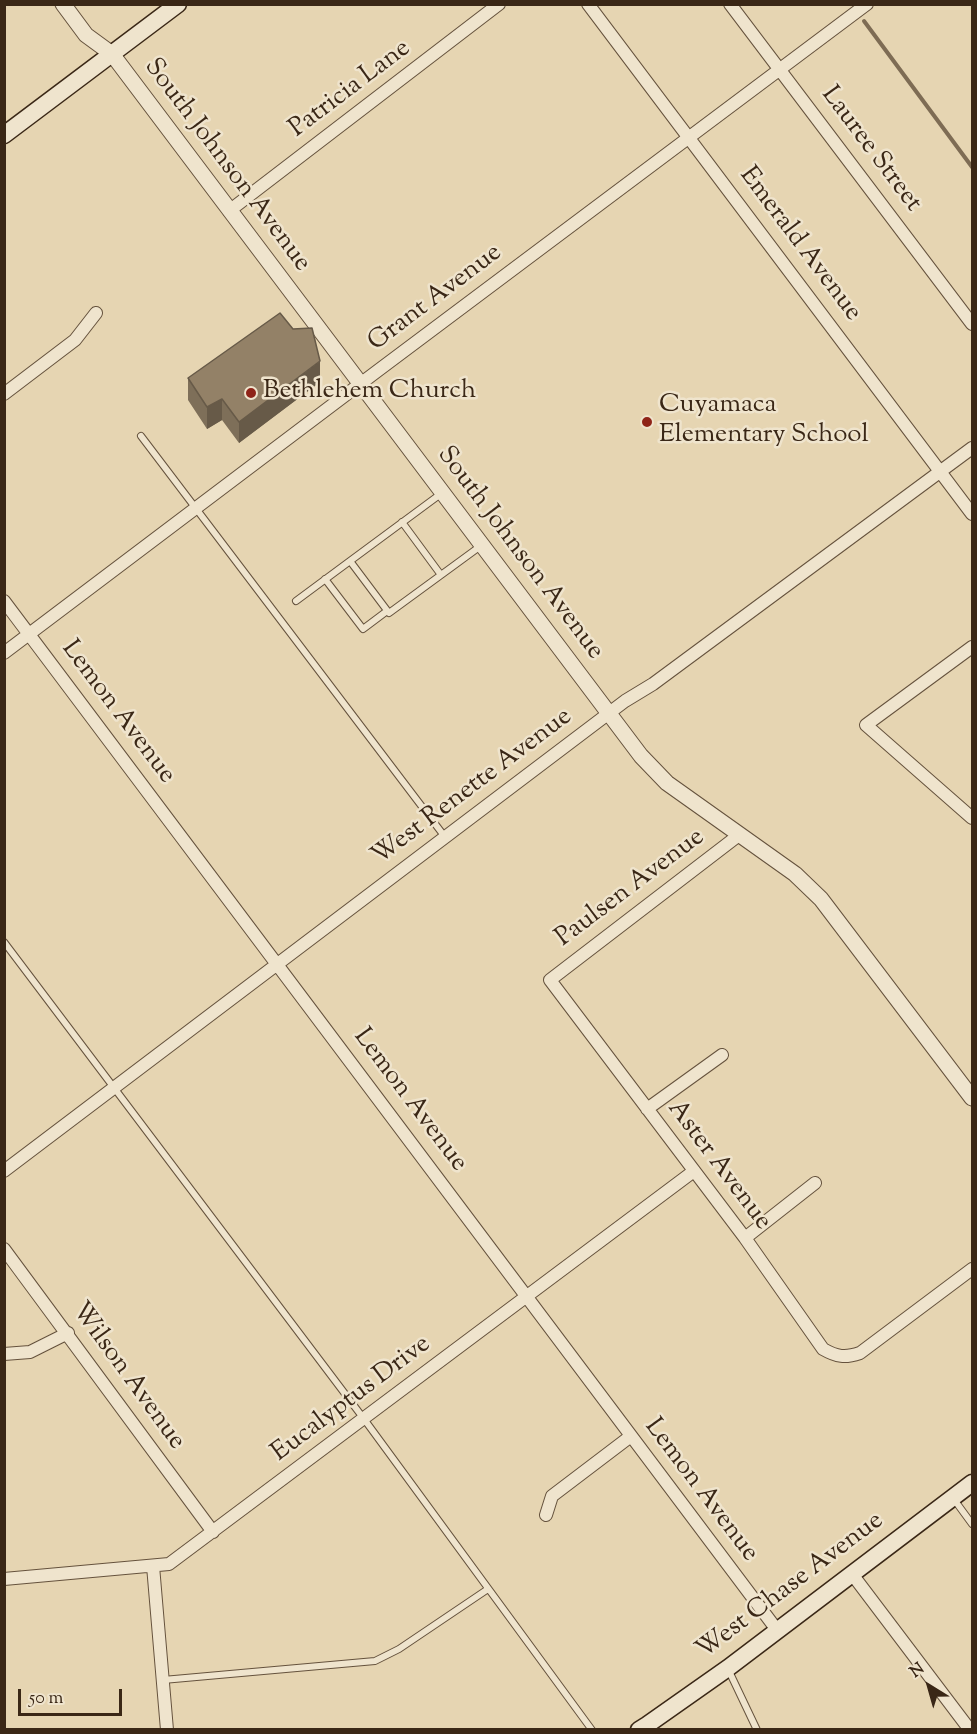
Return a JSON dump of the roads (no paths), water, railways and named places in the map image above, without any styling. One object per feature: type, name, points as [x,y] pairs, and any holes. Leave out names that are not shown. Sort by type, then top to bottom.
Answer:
[{"type":"main road","points":[[4,135],[178,4]]},
{"type":"main road","name":"West Chase Avenue","points":[[645,1728],[972,1483]]},
{"type":"street","name":"South Johnson Avenue","points":[[63,4],[86,35],[112,54],[641,756],[667,783],[795,874],[821,899],[972,1098]]},
{"type":"street","name":"Patricia Lane","points":[[229,211],[499,4]]},
{"type":"street","name":"Emerald Avenue","points":[[588,4],[972,514]]},
{"type":"street","name":"Lauree Street","points":[[730,4],[972,324]]},
{"type":"street","name":"Grant Avenue","points":[[4,653],[867,4]]},
{"type":"street","points":[[4,394],[75,340],[96,313]]},
{"type":"street","name":"West Renette Avenue","points":[[4,1170],[608,713],[653,684],[972,448]]},
{"type":"street","name":"Lemon Avenue","points":[[4,601],[777,1630]]},
{"type":"street","points":[[972,647],[866,725],[972,818]]},
{"type":"street","name":"Paulsen Avenue","points":[[550,980],[739,835]]},
{"type":"street","name":"Aster Avenue","points":[[550,980],[745,1238],[823,1349],[836,1357],[860,1353],[972,1269]]},
{"type":"street","points":[[647,1109],[722,1055]]},
{"type":"street","name":"Eucalyptus Drive","points":[[4,1579],[169,1564],[694,1171]]},
{"type":"street","points":[[745,1238],[815,1183]]},
{"type":"street","name":"Wilson Avenue","points":[[4,1249],[213,1532]]},
{"type":"street","points":[[4,1354],[30,1352],[68,1333]]},
{"type":"street","points":[[546,1515],[552,1496],[631,1436]]},
{"type":"street","points":[[153,1566],[167,1730]]},
{"type":"street","points":[[852,1574],[970,1730]]},
{"type":"lane","points":[[141,436],[446,837]]},
{"type":"lane","points":[[296,601],[442,492]]},
{"type":"lane","points":[[402,522],[441,575]]},
{"type":"lane","points":[[350,561],[389,613],[482,545]]},
{"type":"lane","points":[[325,579],[363,629],[387,610]]},
{"type":"lane","points":[[4,942],[364,1419],[592,1730]]},
{"type":"lane","points":[[953,1498],[972,1524]]},
{"type":"lane","points":[[163,1680],[375,1660],[399,1649],[488,1589]]},
{"type":"lane","points":[[728,1668],[757,1730]]},
{"type":"waterway","points":[[864,21],[972,167]]},
{"type":"place","name":"Bethlehem Church","points":[[251,393]]},
{"type":"place","name":"Cuyamaca Elementary School","points":[[647,422]]}]
